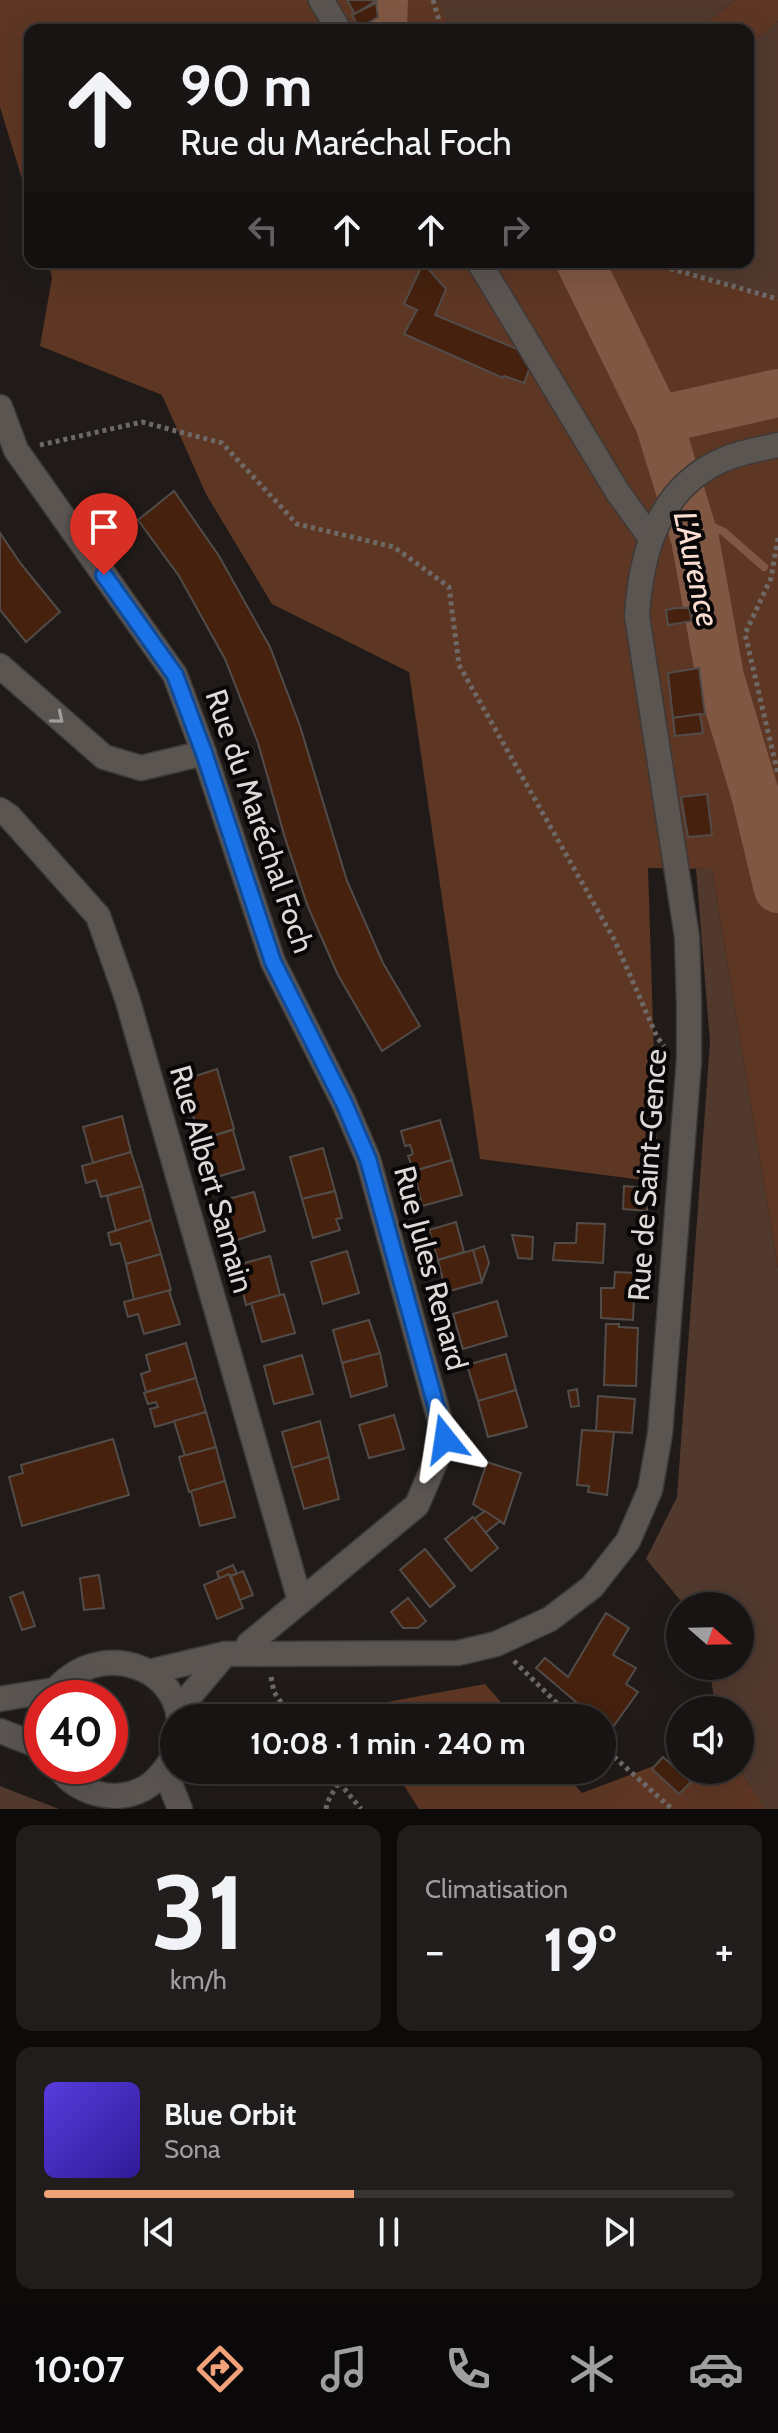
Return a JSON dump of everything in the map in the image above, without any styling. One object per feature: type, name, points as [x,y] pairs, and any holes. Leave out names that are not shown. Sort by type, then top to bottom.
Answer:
[{"type":"street","points":[[321,0],[335,24]]},
{"type":"street","points":[[483,268],[617,491],[650,537]]},
{"type":"street","name":"Rue du Maréchal Foch","points":[[0,407],[16,450],[175,675],[273,962],[344,1103]]},
{"type":"street","name":"Rue de Saint-Gence","points":[[245,1654],[458,1653],[496,1644],[550,1619],[592,1587],[628,1541],[650,1490],[660,1434],[689,1060],[687,937],[637,616],[639,579],[650,537],[682,488],[723,459],[778,445]]},
{"type":"street","points":[[0,666],[104,757],[141,768],[204,753]]},
{"type":"street","name":"Rue Albert Samain","points":[[0,810],[9,816],[98,916],[127,998],[300,1601]]},
{"type":"street","name":"Rue Jules Renard","points":[[189,1704],[245,1654],[249,1644],[417,1505],[445,1439],[368,1159],[344,1103]]},
{"type":"street","points":[[149,1672],[245,1654]]},
{"type":"street","points":[[67,1680],[90,1665],[111,1661],[132,1664],[149,1672],[168,1689],[174,1704]]},
{"type":"street","points":[[0,1699],[24,1697]]},
{"type":"street","points":[[0,1731],[24,1740]]},
{"type":"street","points":[[75,1784],[98,1795],[127,1802],[160,1773]]},
{"type":"street","points":[[174,1784],[180,1809]]},
{"type":"path","points":[[433,0],[440,24]]},
{"type":"path","points":[[668,268],[778,299]]},
{"type":"path","points":[[16,450],[142,422],[222,443],[297,524],[394,547],[449,587],[459,665],[615,941],[657,1037],[664,1046],[689,1060]]},
{"type":"path","points":[[778,538],[771,578],[745,634],[778,774]]},
{"type":"path","points":[[496,1644],[558,1704]]},
{"type":"path","points":[[245,1654],[282,1704]]},
{"type":"path","points":[[616,1759],[672,1809]]},
{"type":"path","points":[[326,1809],[337,1784]]},
{"type":"path","points":[[339,1784],[361,1809]]},
{"type":"shaded area","points":[[0,0],[437,0],[447,24],[24,24],[24,185],[0,107]]},
{"type":"shaded area","points":[[433,0],[735,0],[705,24],[440,24]]},
{"type":"shaded area","points":[[735,0],[778,0],[778,21],[754,41],[754,24],[705,24]]},
{"type":"shaded area","points":[[778,21],[778,299],[668,268],[754,268],[754,41]]},
{"type":"shaded area","points":[[50,268],[668,268],[778,299],[778,1269],[712,869],[648,868],[658,1182],[480,1159],[409,672],[272,604],[206,494],[162,395],[40,346],[52,278]]},
{"type":"shaded area","points":[[696,869],[712,869],[778,1269],[778,1809],[765,1809],[749,1784],[754,1784],[754,1696],[714,1696],[711,1680],[754,1680],[754,1592],[673,1592],[646,1559],[677,1497],[710,1042]]},
{"type":"shaded area","points":[[485,1684],[503,1704],[377,1704]]},
{"type":"shaded area","points":[[666,1761],[666,1784],[749,1784],[765,1809],[419,1809],[403,1784],[574,1784],[582,1793],[606,1784],[616,1784],[616,1780]]},
{"type":"shaded area","points":[[0,1786],[59,1809],[0,1809]]},
{"type":"building","points":[[347,0],[377,0],[355,14]]},
{"type":"building","points":[[376,3],[378,17],[366,24],[357,24],[352,15]]},
{"type":"building","points":[[421,268],[427,268],[446,289],[435,315],[534,356],[524,383],[503,378],[404,334],[417,310],[404,304]]},
{"type":"building","points":[[174,491],[219,556],[270,647],[300,726],[347,881],[383,963],[420,1026],[382,1051],[338,975],[308,907],[258,743],[225,659],[179,576],[138,520]]},
{"type":"building","points":[[0,533],[60,612],[26,642],[0,610]]},
{"type":"building","points":[[689,608],[692,621],[668,625],[666,610]]},
{"type":"building","points":[[699,668],[705,714],[673,718],[668,673]]},
{"type":"building","points":[[700,714],[703,733],[675,736],[673,718]]},
{"type":"building","points":[[707,794],[712,835],[688,837],[681,797]]},
{"type":"building","points":[[217,1069],[234,1129],[199,1140],[192,1111],[196,1110],[190,1092],[186,1093],[183,1080]]},
{"type":"building","points":[[122,1116],[131,1152],[93,1163],[83,1127]]},
{"type":"building","points":[[440,1120],[452,1160],[414,1171],[408,1156],[413,1154],[410,1145],[405,1146],[401,1131]]},
{"type":"building","points":[[233,1130],[244,1169],[210,1179],[199,1140]]},
{"type":"building","points":[[323,1148],[335,1191],[302,1199],[290,1157]]},
{"type":"building","points":[[131,1152],[142,1186],[101,1197],[96,1180],[86,1183],[82,1166]]},
{"type":"building","points":[[452,1160],[462,1195],[422,1206],[414,1171]]},
{"type":"building","points":[[142,1186],[151,1220],[116,1231],[107,1196]]},
{"type":"building","points":[[624,1186],[648,1188],[647,1211],[623,1209]]},
{"type":"building","points":[[335,1191],[342,1218],[336,1219],[340,1230],[313,1238],[302,1199]]},
{"type":"building","points":[[254,1192],[265,1231],[234,1241],[228,1220],[222,1222],[217,1202]]},
{"type":"building","points":[[151,1220],[161,1254],[126,1264],[120,1243],[111,1245],[108,1233]]},
{"type":"building","points":[[228,1220],[234,1241],[228,1242],[222,1222]]},
{"type":"building","points":[[456,1222],[464,1252],[438,1260],[429,1230]]},
{"type":"building","points":[[577,1223],[605,1224],[603,1263],[553,1260],[555,1243],[576,1243]]},
{"type":"building","points":[[512,1235],[533,1237],[532,1259],[518,1258]]},
{"type":"building","points":[[484,1246],[489,1263],[482,1282],[473,1250]]},
{"type":"building","points":[[473,1250],[482,1282],[446,1292],[438,1260]]},
{"type":"building","points":[[347,1251],[359,1293],[323,1304],[311,1262]]},
{"type":"building","points":[[161,1254],[171,1290],[134,1300],[126,1264]]},
{"type":"building","points":[[270,1256],[280,1295],[246,1305],[240,1281],[245,1280],[241,1264]]},
{"type":"building","points":[[615,1272],[635,1273],[633,1320],[601,1318],[601,1288],[614,1288]]},
{"type":"building","points":[[171,1290],[180,1324],[144,1334],[138,1314],[128,1317],[124,1302]]},
{"type":"building","points":[[284,1294],[295,1333],[262,1342],[251,1303]]},
{"type":"building","points":[[497,1301],[507,1336],[463,1349],[453,1314]]},
{"type":"building","points":[[369,1320],[380,1353],[342,1363],[333,1330]]},
{"type":"building","points":[[606,1324],[638,1328],[636,1386],[604,1385]]},
{"type":"building","points":[[186,1343],[196,1378],[146,1392],[141,1374],[150,1371],[146,1355]]},
{"type":"building","points":[[380,1353],[387,1386],[351,1397],[342,1363]]},
{"type":"building","points":[[506,1354],[516,1390],[478,1401],[467,1365]]},
{"type":"building","points":[[302,1355],[313,1394],[274,1404],[264,1366]]},
{"type":"building","points":[[196,1378],[206,1412],[155,1427],[150,1409],[158,1407],[156,1402],[148,1404],[144,1393]]},
{"type":"building","points":[[577,1389],[579,1406],[571,1407],[568,1391]]},
{"type":"building","points":[[516,1390],[527,1427],[488,1437],[478,1401]]},
{"type":"building","points":[[598,1396],[635,1399],[632,1433],[596,1431]]},
{"type":"building","points":[[206,1412],[216,1447],[185,1456],[174,1421]]},
{"type":"building","points":[[394,1415],[404,1449],[369,1458],[359,1425]]},
{"type":"building","points":[[320,1421],[329,1457],[292,1468],[282,1432]]},
{"type":"building","points":[[582,1430],[614,1432],[607,1495],[588,1492],[589,1486],[577,1485]]},
{"type":"building","points":[[113,1439],[129,1495],[22,1526],[9,1477],[23,1473],[21,1465]]},
{"type":"building","points":[[216,1447],[225,1481],[189,1492],[179,1457]]},
{"type":"building","points":[[329,1457],[339,1499],[304,1509],[292,1468]]},
{"type":"building","points":[[487,1462],[521,1473],[504,1524],[473,1504]]},
{"type":"building","points":[[225,1481],[235,1517],[200,1526],[191,1491]]},
{"type":"building","points":[[485,1511],[500,1521],[485,1533],[474,1519]]},
{"type":"building","points":[[473,1517],[498,1548],[471,1571],[445,1539]]},
{"type":"building","points":[[425,1549],[455,1586],[430,1607],[400,1570]]},
{"type":"building","points":[[233,1565],[237,1574],[219,1578],[217,1572]]},
{"type":"building","points":[[243,1571],[253,1595],[240,1600],[231,1576]]},
{"type":"building","points":[[229,1574],[243,1608],[217,1619],[204,1585]]},
{"type":"building","points":[[99,1575],[104,1608],[84,1610],[80,1578]]},
{"type":"building","points":[[23,1592],[35,1626],[22,1630],[10,1597]]},
{"type":"building","points":[[408,1598],[426,1621],[418,1628],[403,1628],[391,1612]]},
{"type":"building","points":[[606,1613],[629,1628],[613,1655],[636,1668],[626,1684],[638,1692],[616,1723],[616,1704],[578,1704],[536,1668],[545,1658],[568,1677]]},
{"type":"building","points":[[663,1757],[666,1760],[666,1782],[652,1769]]},
{"type":"building","points":[[668,1784],[689,1784],[679,1794]]},
{"type":"waterway","name":"L'Aurence","points":[[383,24],[384,0]]},
{"type":"waterway","name":"L'Aurence","points":[[583,268],[659,423],[695,539],[720,677],[755,794],[778,889]]},
{"type":"waterway","points":[[659,423],[676,416],[778,393]]},
{"type":"waterway","points":[[687,515],[724,532],[764,567]]},
{"type":"route","points":[[104,575],[175,675],[273,962],[344,1103],[368,1159],[445,1439]]}]
